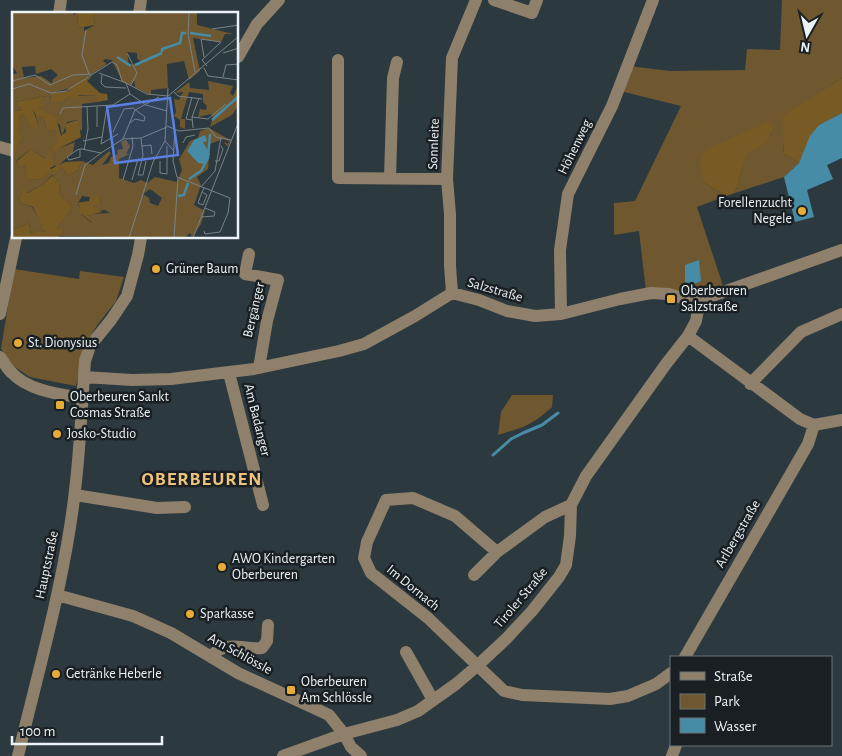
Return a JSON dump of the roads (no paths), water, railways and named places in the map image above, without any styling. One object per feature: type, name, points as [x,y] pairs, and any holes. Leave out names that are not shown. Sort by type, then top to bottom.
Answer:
[{"type":"street","points":[[239,55],[257,24],[279,0]]},
{"type":"street","name":"Sonnleite","points":[[452,293],[448,179],[452,58],[476,0]]},
{"type":"street","points":[[494,0],[532,13],[537,0]]},
{"type":"street","name":"Höhenweg","points":[[561,314],[560,250],[568,194],[612,106],[652,0]]},
{"type":"street","points":[[338,60],[338,178],[448,179]]},
{"type":"street","points":[[390,178],[392,78],[397,62]]},
{"type":"street","points":[[0,314],[16,239]]},
{"type":"street","name":"Hauptstraße","points":[[18,756],[57,595],[70,528],[75,495],[85,361],[90,346],[127,296],[138,255],[140,239]]},
{"type":"street","points":[[695,302],[842,250]]},
{"type":"street","name":"Bergänger","points":[[249,254],[245,274],[278,280],[267,321],[259,368]]},
{"type":"street","name":"Salzstraße","points":[[84,377],[154,379],[229,373],[339,351],[364,344],[452,293],[479,300],[507,311],[535,316],[561,314],[651,293],[668,294],[695,302]]},
{"type":"street","name":"Tiroler Straße","points":[[283,756],[344,734],[397,720],[418,711],[456,684],[513,632],[559,577],[566,565],[570,536],[571,505],[586,476],[688,336],[696,321],[698,310],[695,302]]},
{"type":"street","points":[[750,384],[801,332],[842,314]]},
{"type":"street","points":[[688,336],[750,384],[800,419],[814,424],[842,420]]},
{"type":"street","points":[[0,357],[12,374],[28,385],[82,398]]},
{"type":"street","name":"Am Badanger","points":[[229,373],[263,505]]},
{"type":"street","name":"Arlbergstraße","points":[[686,656],[808,444],[814,424]]},
{"type":"street","points":[[75,495],[157,508],[185,507]]},
{"type":"street","name":"Im Dornach","points":[[477,666],[428,618],[371,573],[364,558],[367,542],[386,500],[413,498],[455,516],[497,552]]},
{"type":"street","points":[[474,575],[497,552],[544,517],[571,505]]},
{"type":"street","name":"Am Schlössle","points":[[57,595],[132,616],[171,633],[238,673],[329,716],[344,734],[351,747],[361,756]]},
{"type":"street","points":[[211,656],[219,648],[229,646],[262,648],[267,641],[268,625]]},
{"type":"street","points":[[406,652],[432,700]]},
{"type":"street","points":[[477,666],[504,691],[522,695],[610,699],[628,696],[656,684],[670,674]]},
{"type":"water","points":[[842,113],[842,158],[827,165],[833,179],[807,190],[814,217],[795,222],[784,177],[799,163],[810,136],[819,125]]},
{"type":"water","points":[[699,260],[701,281],[685,288],[685,265]]},
{"type":"waterway","points":[[493,455],[511,439],[542,425],[558,413]]},
{"type":"place","name":"Forellenzucht Negele","points":[[802,211]]},
{"type":"place","name":"Grüner Baum","points":[[156,269]]},
{"type":"place","name":"Oberbeuren Salzstraße","points":[[671,299]]},
{"type":"place","name":"St. Dionysius","points":[[18,343]]},
{"type":"place","name":"Oberbeuren Sankt Cosmas Straße","points":[[60,405]]},
{"type":"place","name":"Josko-Studio","points":[[57,434]]},
{"type":"place","name":"AWO Kindergarten Oberbeuren","points":[[222,567]]},
{"type":"place","name":"Sparkasse","points":[[190,614]]},
{"type":"place","name":"Getränke Heberle","points":[[56,674]]},
{"type":"place","name":"Oberbeuren Am Schlössle","points":[[291,690]]},
{"type":"district","name":"OBERBEUREN","points":[[202,479]]}]
